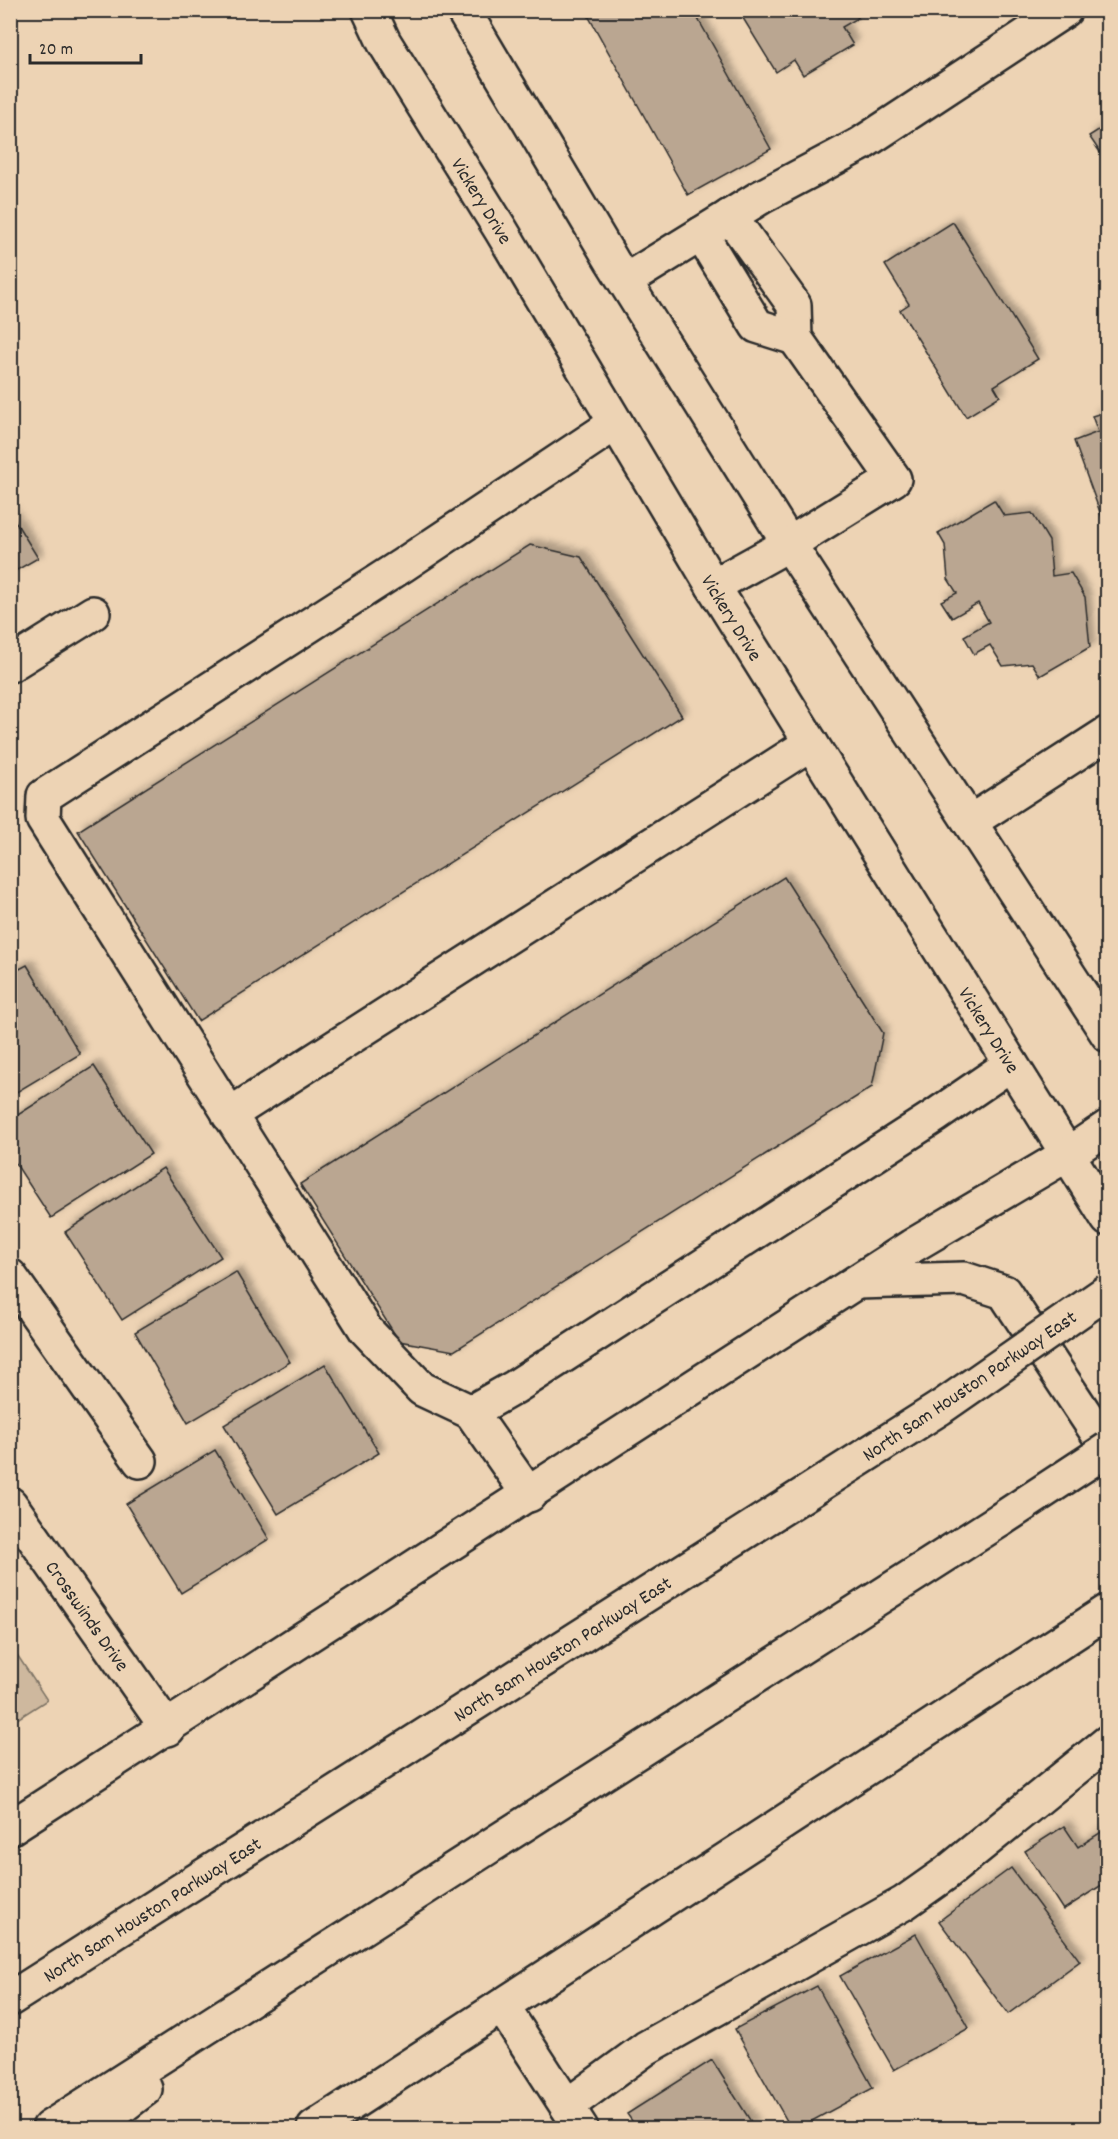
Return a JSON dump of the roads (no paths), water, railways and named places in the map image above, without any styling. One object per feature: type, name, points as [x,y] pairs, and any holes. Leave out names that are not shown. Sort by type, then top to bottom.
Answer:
[{"type":"main road","name":"Vickery Drive","points":[[369,10],[384,42],[501,230],[713,586],[1107,1219]]},
{"type":"main road","points":[[463,10],[625,281],[789,544],[1107,1035]]},
{"type":"main road","points":[[625,281],[730,216],[861,144],[1065,10]]},
{"type":"main road","points":[[713,586],[789,544],[894,479],[795,338],[794,305],[730,216]]},
{"type":"main road","points":[[701,234],[757,326],[795,338]]},
{"type":"main road","points":[[529,1495],[471,1412],[422,1389],[366,1330],[43,819],[44,796],[404,565],[616,423]]},
{"type":"main road","points":[[10,665],[93,613]]},
{"type":"main road","points":[[970,822],[1107,733]]},
{"type":"main road","points":[[229,1115],[811,743]]},
{"type":"main road","points":[[471,1412],[515,1387],[935,1116],[1011,1064]]},
{"type":"main road","points":[[10,1828],[856,1282],[1068,1154],[1107,1127]]},
{"type":"main road","points":[[10,1276],[22,1315],[140,1461]]},
{"type":"main road","points":[[49,2128],[341,1939],[1000,1520],[1107,1449],[1004,1292],[964,1279],[856,1282]]},
{"type":"main road","name":"North Sam Houston Parkway East","points":[[10,1999],[940,1408],[1107,1291]]},
{"type":"main road","name":"Crosswinds Drive","points":[[10,1504],[168,1728]]},
{"type":"main road","points":[[314,2128],[1107,1611]]},
{"type":"main road","points":[[502,2006],[574,2117],[646,2048],[904,1903],[945,1874],[1107,1742]]},
{"type":"main road","points":[[94,2128],[341,1939]]}]
